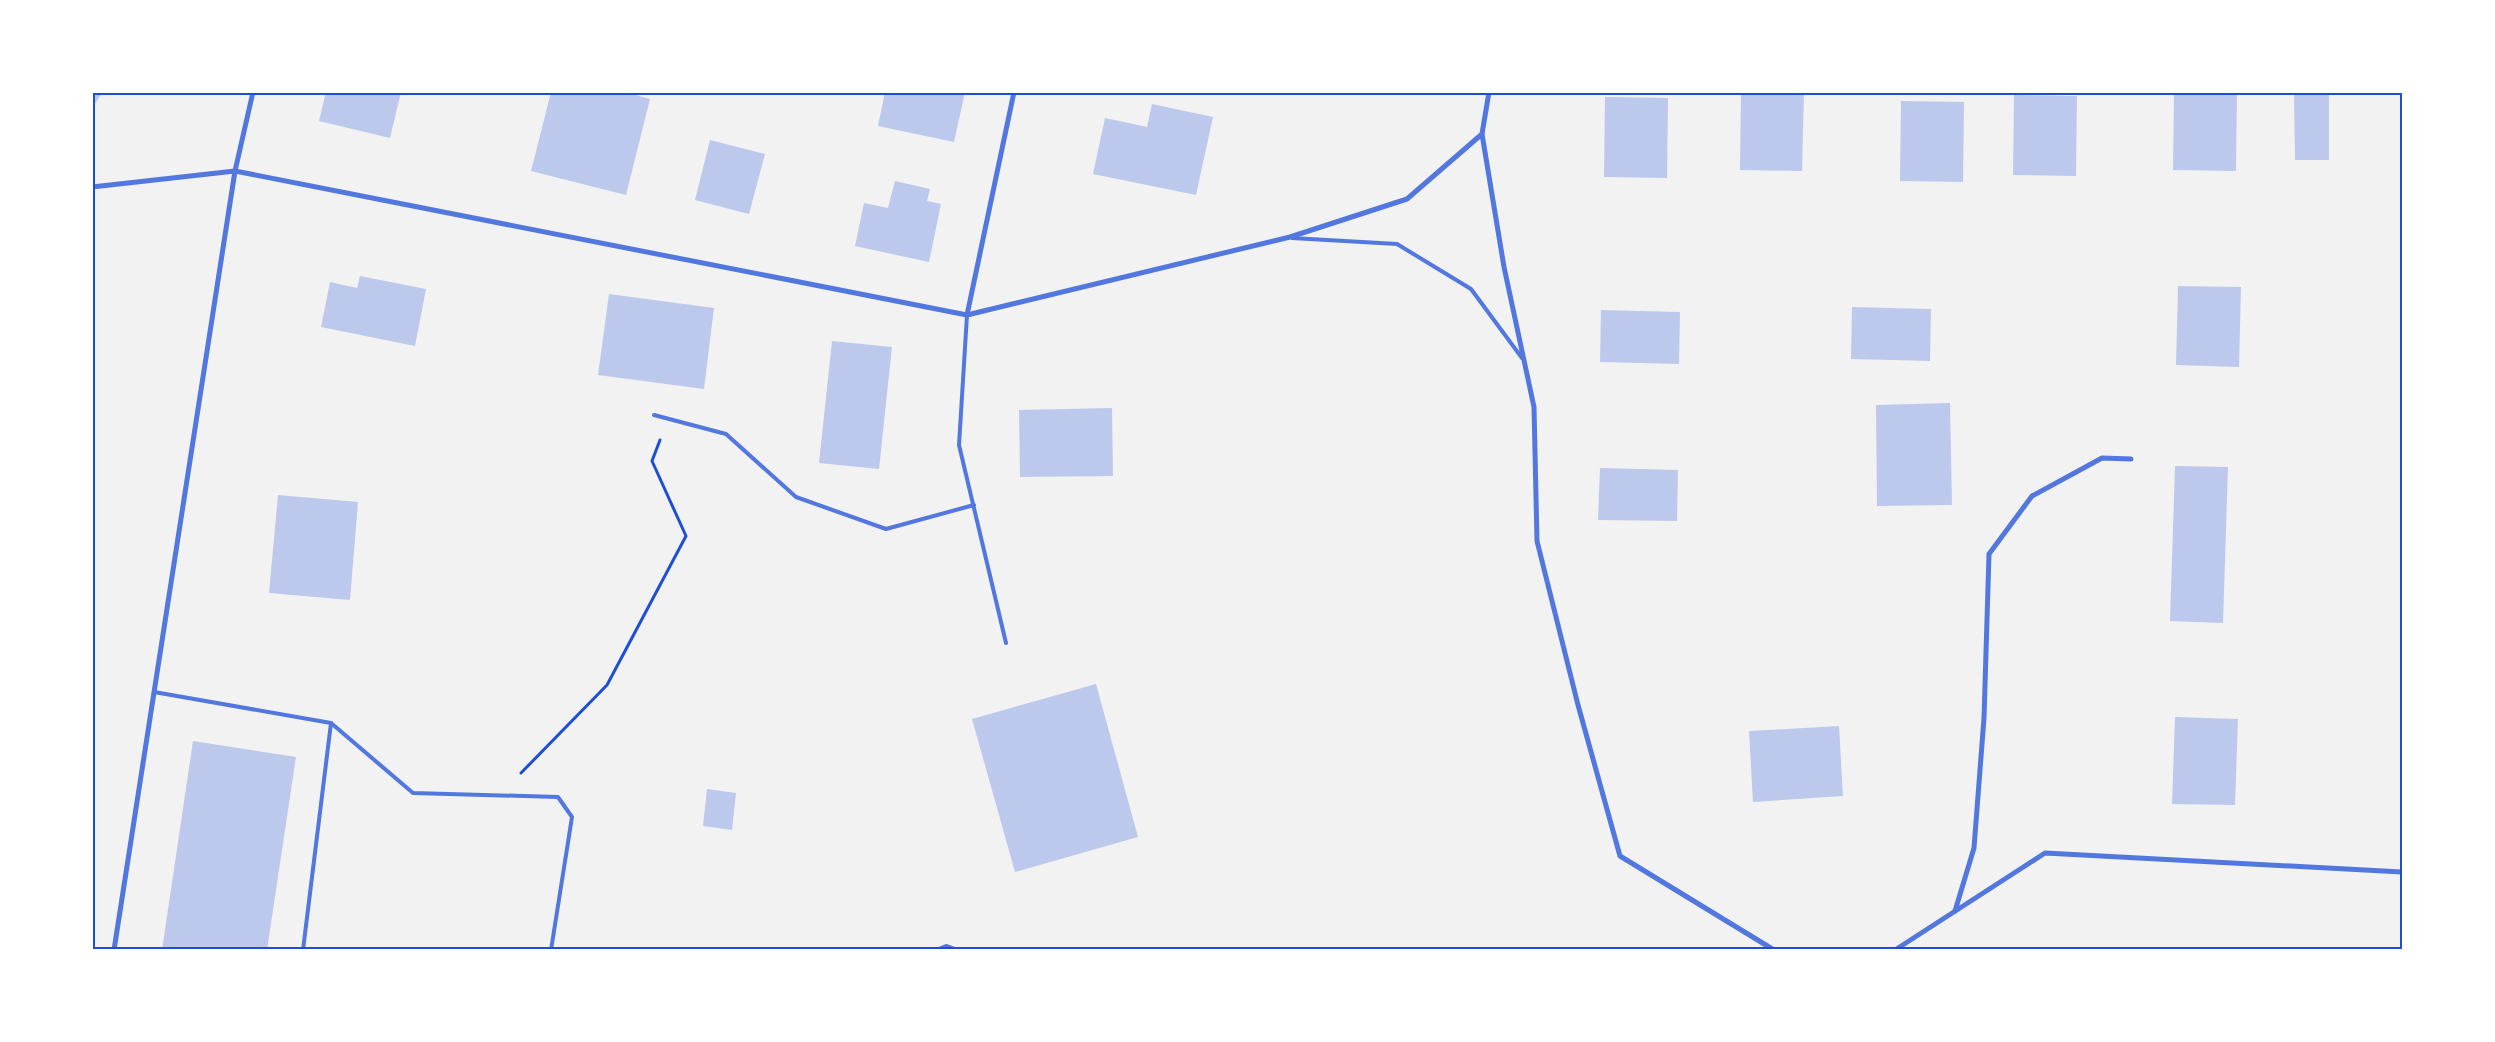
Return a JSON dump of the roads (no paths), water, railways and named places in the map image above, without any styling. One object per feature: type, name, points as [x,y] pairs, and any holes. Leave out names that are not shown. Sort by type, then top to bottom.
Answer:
[{"type":"street","points":[[114,950],[234,171],[253,92]]},
{"type":"street","points":[[967,316],[1014,92]]},
{"type":"street","points":[[1489,92],[1482,134],[1504,267],[1534,407],[1537,541],[1578,705],[1620,856],[1774,950]]},
{"type":"street","points":[[92,186],[234,171],[967,316],[1290,237],[1407,199],[1482,134]]},
{"type":"street","points":[[1955,911],[1974,848],[1984,718],[1989,554],[2032,496],[2102,458],[2131,459]]},
{"type":"street","points":[[1894,950],[2045,853],[2402,872]]},
{"type":"lane","points":[[1290,237],[1397,244],[1471,289],[1526,364]]},
{"type":"lane","points":[[967,316],[959,445],[1006,642]]},
{"type":"lane","points":[[654,415],[726,434],[796,497],[886,529],[974,505]]},
{"type":"lane","points":[[154,692],[331,723],[413,793],[558,797],[572,817],[551,950]]},
{"type":"lane","points":[[303,950],[331,723]]},
{"type":"lane","points":[[936,950],[946,946],[957,950]]}]
